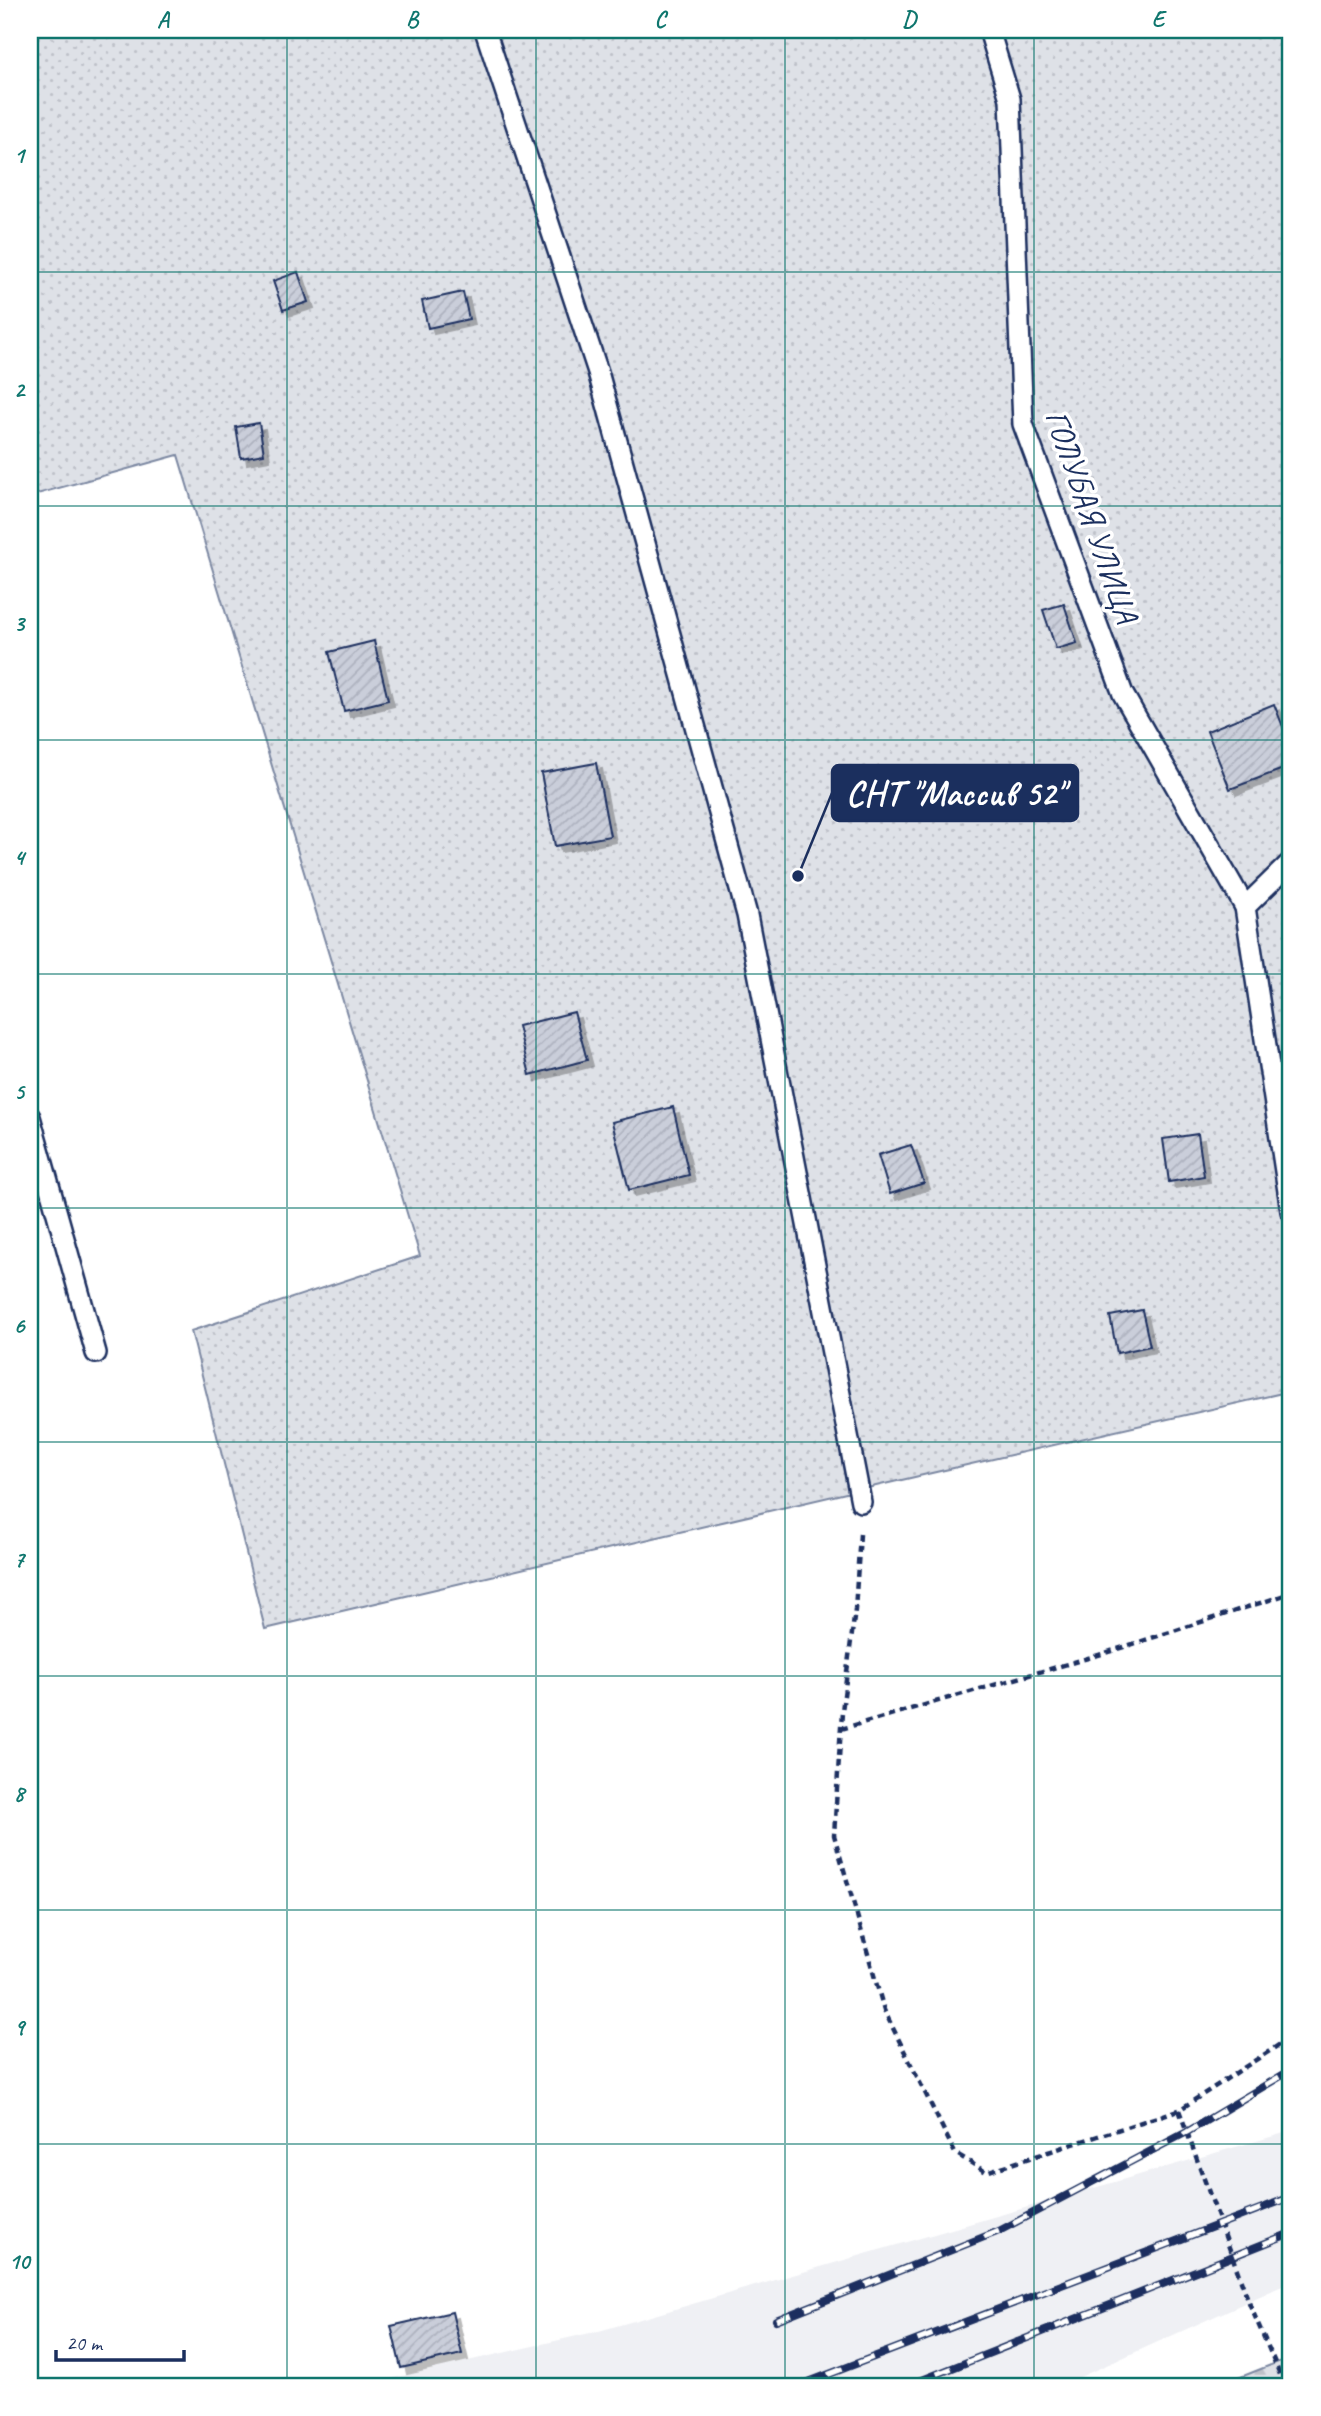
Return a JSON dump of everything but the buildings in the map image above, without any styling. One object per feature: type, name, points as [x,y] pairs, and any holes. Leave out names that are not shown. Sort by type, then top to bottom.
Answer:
[{"type":"lane","points":[[485,30],[598,372],[747,915],[861,1502]]},
{"type":"lane","name":"ГОЛУБАЯ УЛИЦА","points":[[989,30],[1010,99],[1023,424],[1123,694],[1245,907]]},
{"type":"lane","points":[[1291,862],[1245,907],[1291,1211]]},
{"type":"lane","points":[[30,1117],[96,1353]]},
{"type":"path","points":[[861,1502],[855,1610],[841,1730],[834,1835],[884,2010],[955,2153],[986,2172],[1179,2110],[1291,2037]]},
{"type":"path","points":[[841,1730],[1102,1654],[1291,1593]]},
{"type":"path","points":[[1179,2110],[1250,2305],[1284,2386]]},
{"type":"shaded area","points":[[1291,2131],[1291,2282],[1060,2386],[358,2386],[599,2331]]},
{"type":"green space","points":[[30,30],[1291,30],[1291,1391],[265,1629],[191,1331],[420,1256],[178,455],[30,496]]},
{"type":"green space","points":[[1291,2357],[1291,2386],[1218,2386]]},
{"type":"railway","points":[[776,2320],[999,2231],[1187,2132],[1291,2070]]},
{"type":"railway","points":[[798,2386],[1291,2197]]},
{"type":"railway","points":[[907,2386],[1291,2233]]},
{"type":"place","name":"СНТ \"Массив 52\"","points":[[798,876]]}]
